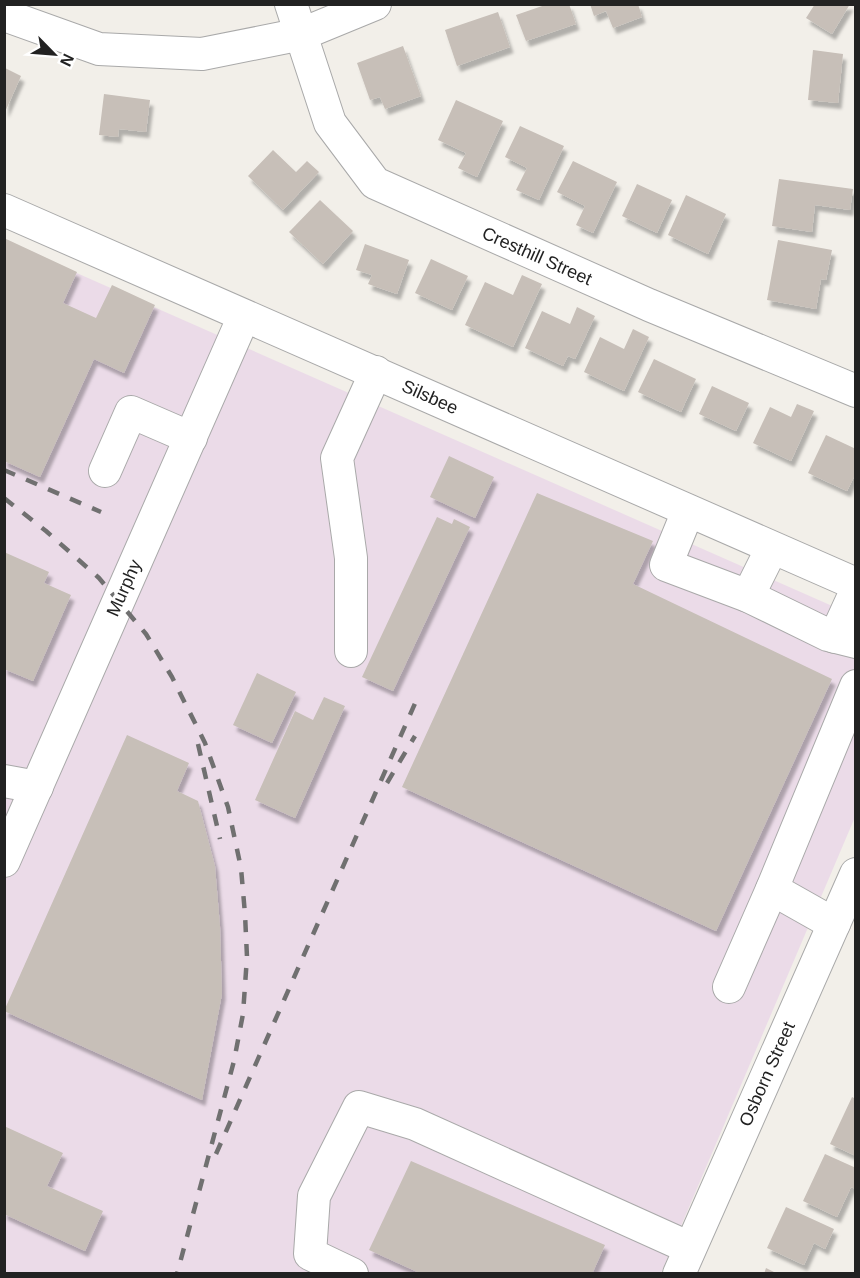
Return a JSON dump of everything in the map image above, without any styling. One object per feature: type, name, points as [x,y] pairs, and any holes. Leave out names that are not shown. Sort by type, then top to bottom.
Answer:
[{"type":"street","name":"Cresthill Street","points":[[291,4],[330,123],[375,183],[649,306],[855,392]]},
{"type":"street","points":[[4,15],[99,49],[202,54],[302,34],[375,4]]},
{"type":"street","name":"Silsbee","points":[[4,210],[855,584]]},
{"type":"street","name":"Murphy","points":[[4,861],[244,316]]},
{"type":"street","points":[[351,651],[351,558],[337,459],[376,372]]},
{"type":"street","points":[[105,471],[131,412],[191,438]]},
{"type":"street","points":[[688,511],[666,565],[748,596],[845,639],[855,591]]},
{"type":"street","points":[[748,596],[772,548]]},
{"type":"street","points":[[729,987],[772,889],[855,686]]},
{"type":"street","points":[[4,781],[37,787]]},
{"type":"street","name":"Osborn Street","points":[[685,1261],[855,874]]},
{"type":"street","points":[[772,889],[834,924]]},
{"type":"street","points":[[352,1274],[310,1254],[314,1196],[359,1107],[415,1124],[685,1261]]},
{"type":"shaded area","points":[[4,241],[855,616],[855,817],[661,1273],[5,1273]]},
{"type":"building","points":[[548,4],[569,4],[576,24],[526,41],[516,15]]},
{"type":"building","points":[[590,4],[638,4],[642,17],[613,28],[606,11],[594,16]]},
{"type":"building","points":[[815,4],[850,4],[832,34],[806,18]]},
{"type":"building","points":[[498,12],[510,47],[457,66],[445,30]]},
{"type":"building","points":[[403,46],[421,96],[385,109],[380,97],[370,100],[357,63]]},
{"type":"building","points":[[813,50],[843,54],[838,103],[808,100]]},
{"type":"building","points":[[5,68],[21,76],[5,112]]},
{"type":"building","points":[[104,94],[150,100],[146,132],[119,129],[118,137],[99,135]]},
{"type":"building","points":[[456,100],[503,121],[477,177],[458,168],[466,153],[438,140]]},
{"type":"building","points":[[520,126],[564,146],[539,200],[516,190],[527,168],[505,157]]},
{"type":"building","points":[[273,150],[296,172],[307,161],[319,172],[283,210],[248,176]]},
{"type":"building","points":[[573,161],[617,182],[593,233],[576,225],[585,206],[557,192]]},
{"type":"building","points":[[779,179],[853,189],[850,210],[815,205],[812,232],[772,226]]},
{"type":"building","points":[[637,184],[672,200],[657,233],[622,216]]},
{"type":"building","points":[[686,195],[726,214],[708,254],[668,235]]},
{"type":"building","points":[[320,200],[353,231],[323,264],[289,232]]},
{"type":"building","points":[[4,238],[77,272],[63,303],[96,318],[112,285],[155,305],[124,373],[94,359],[40,477],[4,461]]},
{"type":"building","points":[[778,240],[832,250],[826,280],[821,279],[816,309],[767,300]]},
{"type":"building","points":[[365,244],[409,260],[397,294],[368,284],[372,275],[356,270]]},
{"type":"building","points":[[431,259],[468,276],[452,310],[415,293]]},
{"type":"building","points":[[522,275],[542,284],[513,347],[465,325],[485,282],[513,295]]},
{"type":"building","points":[[577,307],[595,316],[575,359],[568,356],[563,366],[525,348],[542,311],[570,324]]},
{"type":"building","points":[[633,329],[649,337],[624,391],[584,372],[600,337],[624,349]]},
{"type":"building","points":[[654,359],[696,379],[681,412],[638,392]]},
{"type":"building","points":[[712,386],[749,403],[736,431],[699,414]]},
{"type":"building","points":[[797,404],[814,411],[791,461],[753,443],[770,407],[791,417]]},
{"type":"building","points":[[826,435],[856,449],[856,473],[847,491],[808,473]]},
{"type":"building","points":[[449,456],[494,477],[475,518],[430,497]]},
{"type":"building","points":[[537,493],[653,541],[633,584],[832,679],[716,931],[402,787]]},
{"type":"building","points":[[437,517],[452,524],[454,519],[470,527],[393,691],[362,677]]},
{"type":"building","points":[[4,552],[49,572],[44,583],[71,595],[33,681],[4,669]]},
{"type":"building","points":[[257,673],[296,692],[272,743],[233,725]]},
{"type":"building","points":[[324,697],[345,706],[295,818],[255,800],[295,711],[313,720]]},
{"type":"building","points":[[127,735],[189,763],[177,791],[198,801],[215,866],[222,994],[202,1100],[4,1011]]},
{"type":"building","points":[[852,1097],[856,1099],[856,1156],[830,1144]]},
{"type":"building","points":[[4,1126],[63,1153],[47,1186],[103,1211],[85,1251],[4,1214]]},
{"type":"building","points":[[825,1154],[856,1168],[856,1189],[851,1187],[837,1217],[803,1201]]},
{"type":"building","points":[[411,1161],[605,1245],[592,1274],[422,1274],[369,1250]]},
{"type":"building","points":[[786,1207],[834,1229],[825,1249],[814,1243],[804,1265],[767,1248]]},
{"type":"building","points":[[766,1268],[778,1274],[764,1274]]},
{"type":"railway","points":[[4,470],[101,512]]},
{"type":"railway","points":[[4,498],[46,531],[99,578],[146,634],[172,677],[205,743],[228,807],[241,868],[245,914],[247,957],[243,1014],[234,1061],[177,1274]]},
{"type":"railway","points":[[216,1154],[417,699]]},
{"type":"railway","points":[[387,783],[415,736]]},
{"type":"railway","points":[[198,744],[220,839]]}]
